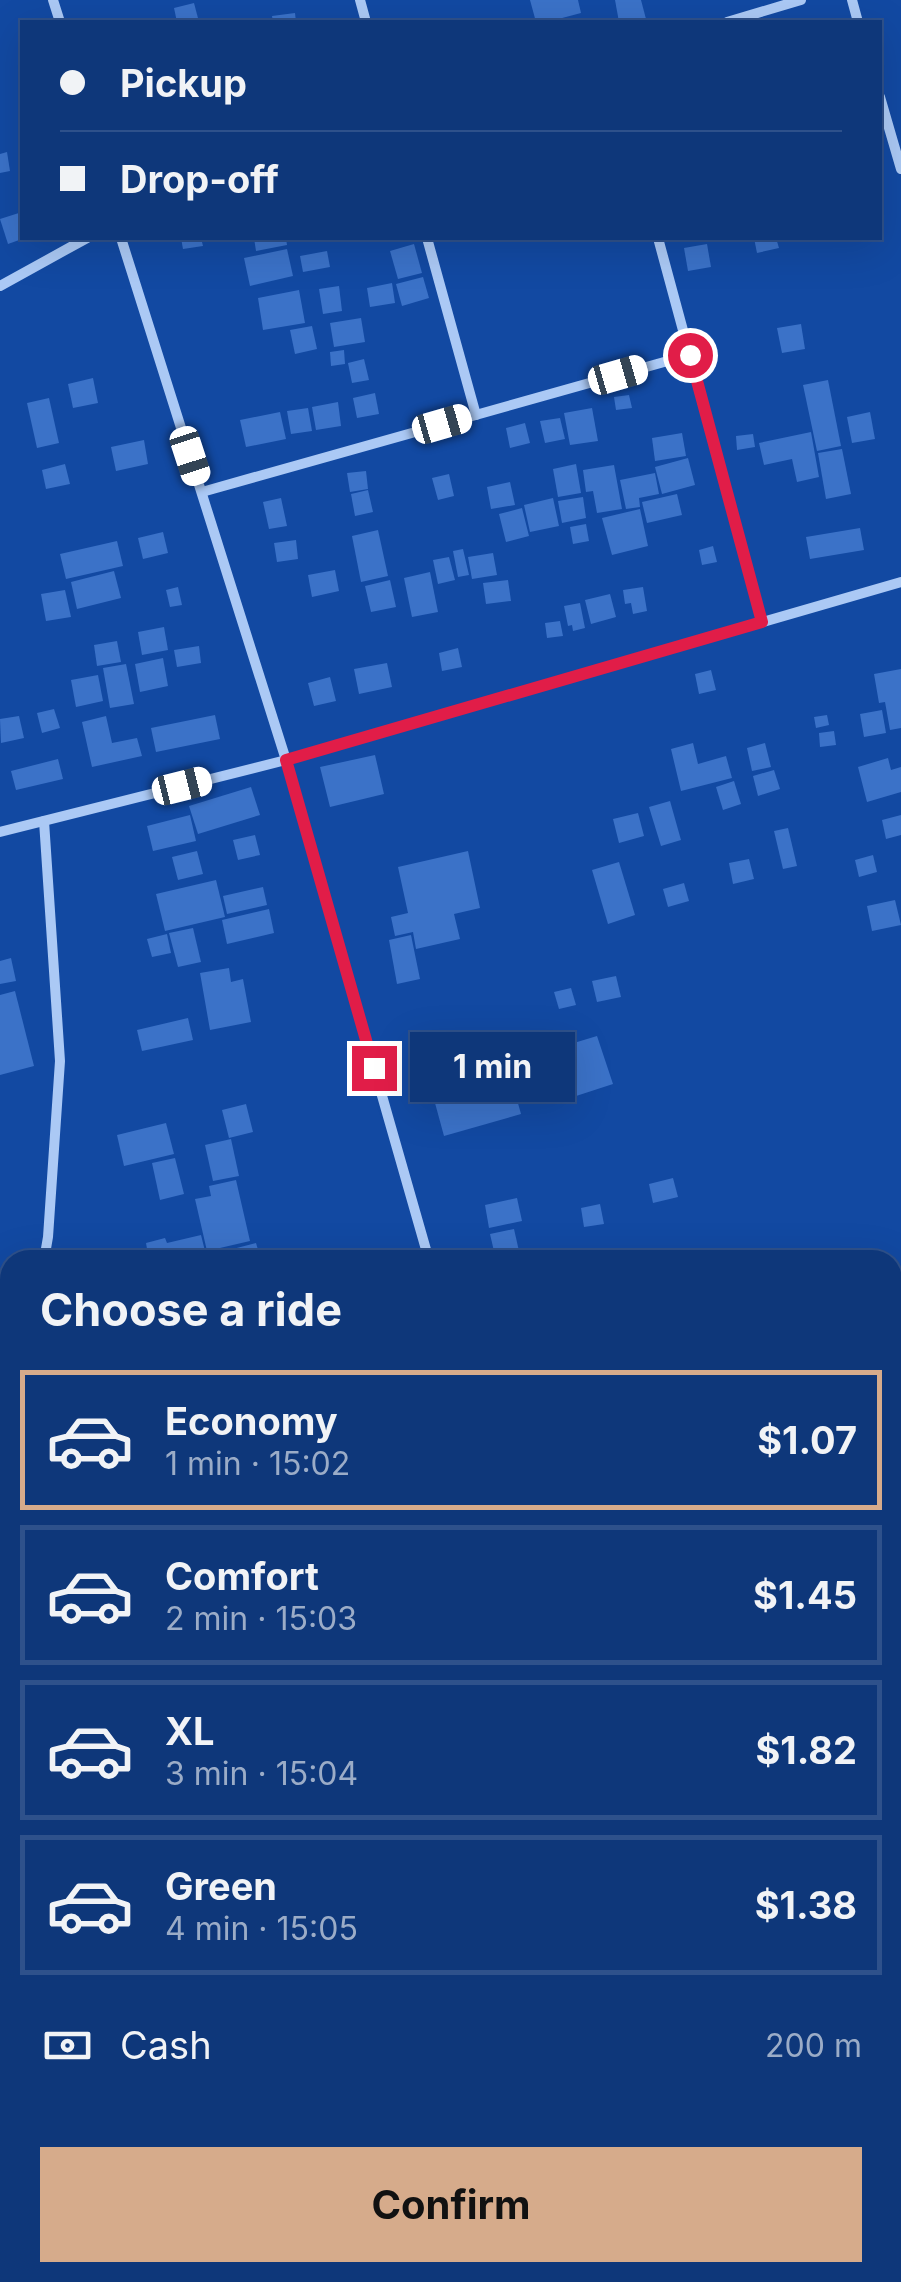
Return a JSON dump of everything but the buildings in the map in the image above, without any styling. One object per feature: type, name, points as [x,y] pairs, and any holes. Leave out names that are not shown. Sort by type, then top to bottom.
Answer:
[{"type":"street","points":[[735,20],[801,0]]},
{"type":"street","points":[[882,104],[901,169]]},
{"type":"street","points":[[0,286],[84,240]]},
{"type":"street","points":[[123,240],[286,760],[426,1250]]},
{"type":"street","points":[[427,240],[476,415]]},
{"type":"street","points":[[659,240],[762,622]]},
{"type":"street","points":[[202,492],[690,355]]},
{"type":"street","points":[[0,832],[286,760],[901,582]]},
{"type":"street","points":[[44,822],[60,1060],[46,1250]]},
{"type":"route","points":[[374,1068],[286,760],[762,622],[690,355]]}]
